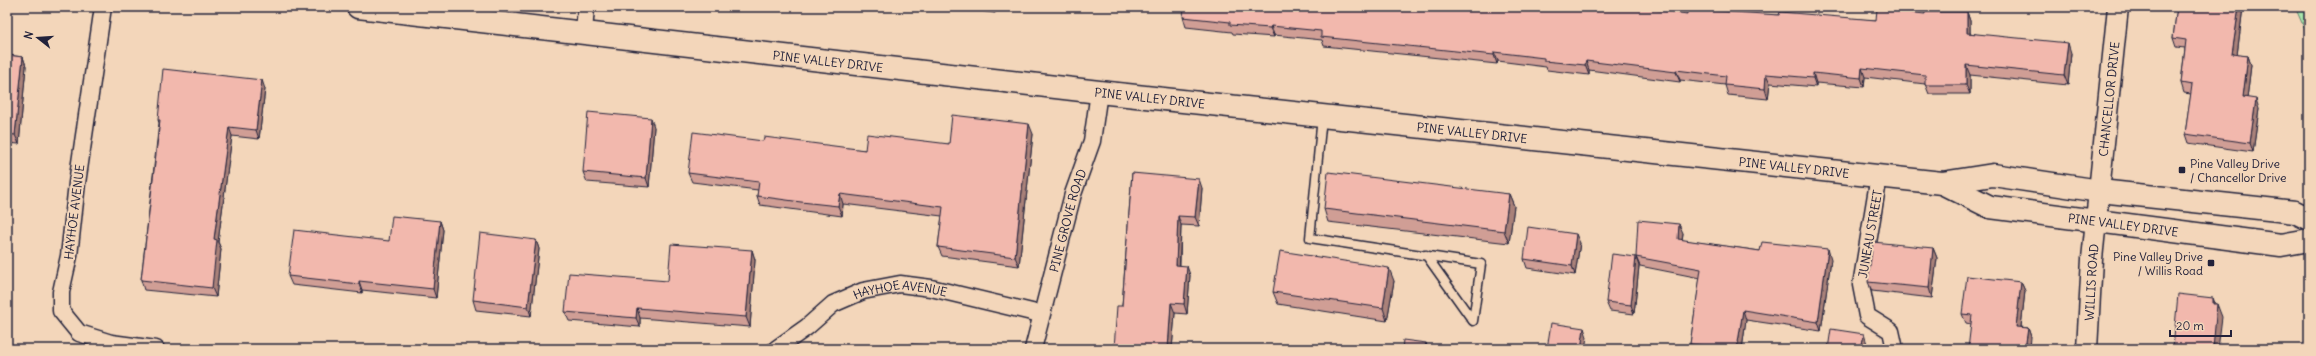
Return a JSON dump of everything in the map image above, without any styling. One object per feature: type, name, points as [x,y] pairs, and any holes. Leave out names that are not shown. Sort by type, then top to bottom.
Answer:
[{"type":"main road","name":"PINE VALLEY DRIVE","points":[[358,7],[1100,92],[1942,183],[1993,175],[2100,191],[2294,212],[2309,218]]},
{"type":"main road","name":"PINE VALLEY DRIVE","points":[[1942,183],[1990,207],[2281,245],[2309,240]]},
{"type":"street","name":"HAYHOE AVENUE","points":[[103,7],[77,183],[69,256],[61,292],[61,311],[79,333],[111,343],[156,349]]},
{"type":"street","points":[[584,32],[586,7]]},
{"type":"street","name":"CHANCELLOR DRIVE","points":[[2100,191],[2118,7]]},
{"type":"street","name":"PINE GROVE ROAD","points":[[1032,349],[1040,314],[1073,194],[1092,141],[1100,92]]},
{"type":"street","name":"JUNEAU STREET","points":[[1879,176],[1861,285],[1867,316],[1891,331],[1895,349]]},
{"type":"street","name":"WILLIS ROAD","points":[[2087,349],[2096,221],[2100,191]]},
{"type":"street","name":"HAYHOE AVENUE","points":[[776,349],[807,327],[833,304],[863,291],[900,284],[931,288],[1040,314]]},
{"type":"lane","points":[[1322,116],[1310,238],[1426,255],[1481,264],[1473,321],[1426,255]]},
{"type":"green space","points":[[2295,7],[2309,7],[2309,39]]},
{"type":"building","points":[[1184,7],[1639,7],[1687,14],[1687,9],[1779,15],[1780,12],[1876,20],[1877,9],[1925,14],[1925,12],[1967,12],[1967,33],[2068,43],[2064,75],[1966,65],[1966,85],[1925,85],[1925,75],[1862,68],[1861,78],[1813,73],[1813,78],[1766,74],[1765,89],[1725,85],[1726,76],[1676,70],[1676,72],[1586,61],[1585,65],[1544,61],[1544,58],[1494,52],[1494,55],[1321,37],[1321,31],[1271,26],[1270,28],[1230,25],[1230,22],[1183,17]]},
{"type":"building","points":[[2177,7],[2239,7],[2232,54],[2248,56],[2243,97],[2256,99],[2250,143],[2185,134],[2192,85],[2181,83],[2186,40],[2173,38]]},
{"type":"building","points":[[7,55],[23,57],[15,135],[7,134]]},
{"type":"building","points":[[163,69],[262,80],[256,130],[229,127],[214,239],[217,240],[212,288],[141,280],[160,120],[158,120]]},
{"type":"building","points":[[588,112],[651,118],[646,178],[583,172]]},
{"type":"building","points":[[952,115],[1029,124],[1015,257],[938,247],[943,207],[840,194],[838,206],[801,202],[757,196],[759,182],[688,173],[693,132],[763,141],[764,137],[865,150],[867,134],[949,144]]},
{"type":"building","points":[[1328,172],[1509,194],[1504,231],[1324,209]]},
{"type":"building","points":[[1132,173],[1199,179],[1195,217],[1178,216],[1176,265],[1187,266],[1184,304],[1171,303],[1168,349],[1114,349],[1117,306],[1122,306]]},
{"type":"building","points":[[392,216],[440,221],[433,289],[359,281],[359,284],[288,276],[294,230],[389,241]]},
{"type":"building","points":[[1638,220],[1679,224],[1678,239],[1760,251],[1762,242],[1828,249],[1818,322],[1743,310],[1737,349],[1715,349],[1715,347],[1690,344],[1701,269],[1636,257]]},
{"type":"building","points":[[1528,227],[1576,234],[1572,266],[1524,259]]},
{"type":"building","points":[[480,233],[536,240],[528,307],[473,300]]},
{"type":"building","points":[[1873,242],[1933,248],[1929,288],[1868,282]]},
{"type":"building","points":[[671,244],[752,250],[746,317],[637,308],[636,318],[565,312],[569,273],[668,281]]},
{"type":"building","points":[[1280,251],[1389,268],[1383,308],[1273,292]]},
{"type":"building","points":[[1612,254],[1636,257],[1631,305],[1606,302]]},
{"type":"building","points":[[1967,276],[2021,282],[2016,327],[2028,328],[2025,349],[1968,349],[1972,315],[1962,314]]},
{"type":"building","points":[[2178,294],[2213,298],[2213,304],[2217,304],[2213,349],[2173,349]]},
{"type":"building","points":[[1551,323],[1584,328],[1581,349],[1547,349]]},
{"type":"building","points":[[1831,329],[1864,334],[1861,349],[1828,349]]},
{"type":"building","points":[[1403,340],[1426,343],[1425,349],[1402,349]]},
{"type":"building","points":[[910,344],[954,349],[910,349]]},
{"type":"building","points":[[1899,346],[1925,347],[1924,349],[1896,349]]},
{"type":"place","name":"Pine Valley Drive / Chancellor Drive","points":[[2182,170]]},
{"type":"place","name":"Pine Valley Drive / Willis Road","points":[[2211,263]]}]
